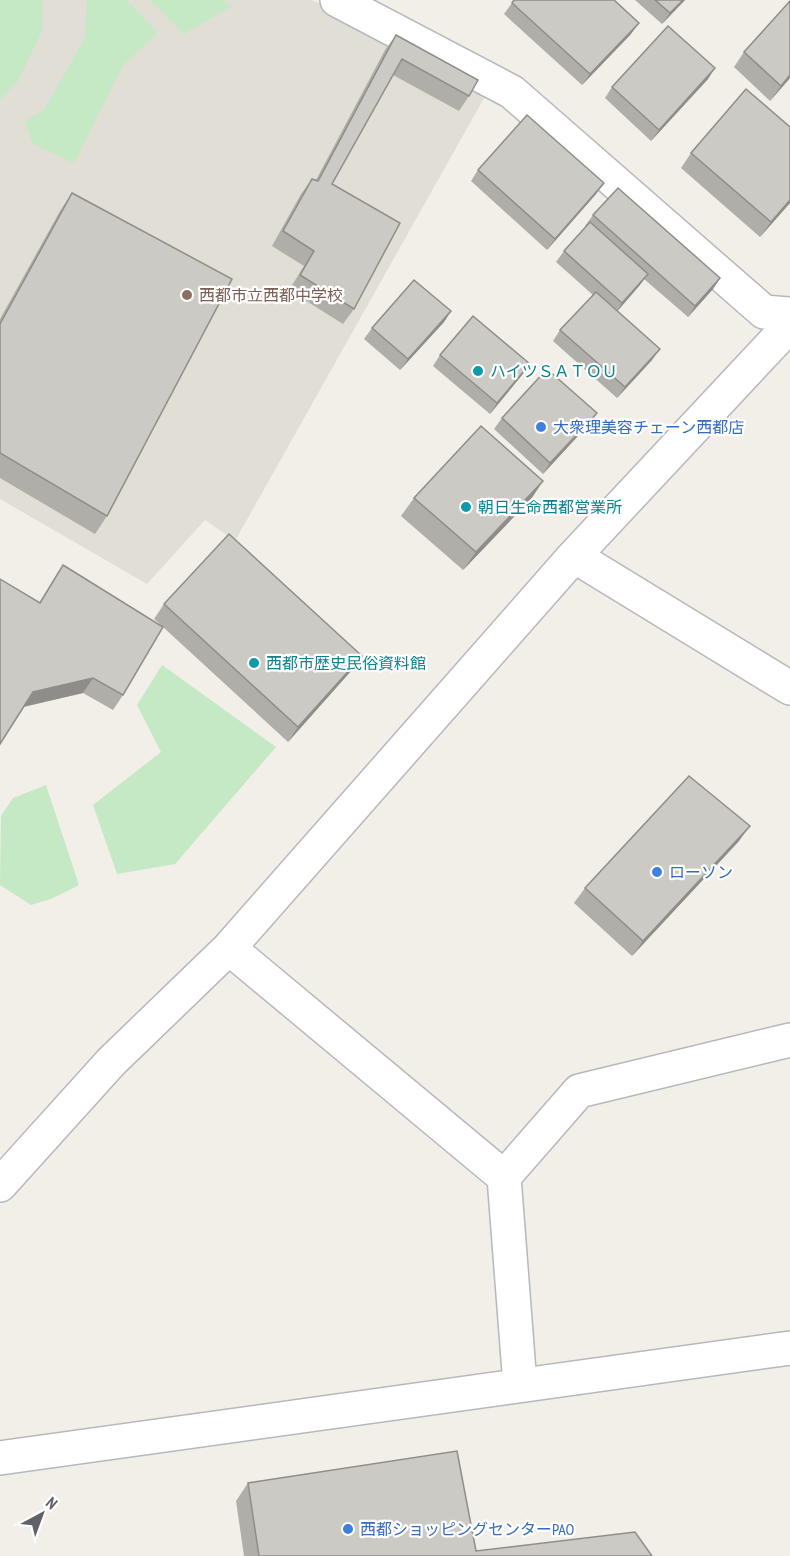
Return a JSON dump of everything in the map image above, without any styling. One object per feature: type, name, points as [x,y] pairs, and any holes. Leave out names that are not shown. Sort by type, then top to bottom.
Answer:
[{"type":"street","points":[[337,0],[512,92],[764,312],[790,314]]},
{"type":"street","points":[[0,1185],[111,1062],[229,948],[574,556],[790,325]]},
{"type":"street","points":[[574,556],[790,688]]},
{"type":"street","points":[[229,948],[504,1177]]},
{"type":"street","points":[[520,1385],[504,1177],[579,1091],[790,1040]]},
{"type":"street","points":[[0,1458],[790,1348]]},
{"type":"shaded area","name":"西都市立西都中学校","points":[[0,0],[312,0],[427,55],[488,91],[235,541],[205,520],[147,584],[0,499]]},
{"type":"green space","points":[[0,0],[43,0],[42,31],[18,81],[0,100]]},
{"type":"green space","points":[[87,0],[127,0],[158,33],[124,64],[74,163],[33,144],[25,121],[44,110],[85,38]]},
{"type":"green space","points":[[150,0],[221,0],[232,6],[184,34]]},
{"type":"green space","points":[[162,665],[276,747],[175,864],[117,874],[93,805],[161,752],[137,705]]},
{"type":"green space","points":[[46,785],[79,885],[51,899],[31,905],[0,885],[1,816],[13,798]]},
{"type":"building","points":[[514,0],[614,0],[639,23],[590,74],[512,3]]},
{"type":"building","points":[[655,0],[683,0],[670,13]]},
{"type":"building","points":[[790,1],[790,75],[781,86],[744,52]]},
{"type":"building","points":[[668,26],[715,68],[659,130],[612,87]]},
{"type":"building","points":[[396,35],[478,80],[469,96],[402,59],[332,184],[400,223],[354,309],[300,275],[314,251],[283,231],[312,179],[318,181]]},
{"type":"building","points":[[746,89],[790,127],[790,200],[771,222],[691,153]]},
{"type":"building","points":[[527,115],[604,183],[555,239],[478,170]]},
{"type":"building","points":[[618,188],[720,278],[695,306],[593,215]]},
{"type":"building","points":[[72,193],[232,279],[107,516],[0,453],[0,324]]},
{"type":"building","points":[[590,222],[648,274],[622,303],[564,251]]},
{"type":"building","points":[[414,280],[451,311],[408,359],[372,328]]},
{"type":"building","points":[[596,292],[660,349],[625,387],[560,330]]},
{"type":"building","name":"ハイツＳＡＴＯＵ","points":[[473,316],[530,364],[497,403],[440,355]]},
{"type":"building","name":"大衆理美容チェーン西都店","points":[[547,369],[597,413],[550,463],[502,418]]},
{"type":"building","name":"朝日生命西都営業所","points":[[481,426],[543,481],[476,552],[414,498]]},
{"type":"building","points":[[229,534],[362,656],[298,727],[164,604]]},
{"type":"building","points":[[63,565],[163,627],[123,695],[93,678],[33,692],[0,744],[0,579],[40,603]]},
{"type":"building","name":"ローソン","points":[[689,776],[750,826],[643,941],[585,888]]},
{"type":"building","name":"西都ショッピングセンターPAO","points":[[457,1451],[476,1551],[635,1532],[652,1556],[259,1556],[248,1483]]},
{"type":"place","name":"西都市立西都中学校","points":[[187,295]]},
{"type":"place","name":"ハイツＳＡＴＯＵ","points":[[478,371]]},
{"type":"place","name":"大衆理美容チェーン西都店","points":[[541,427]]},
{"type":"place","name":"朝日生命西都営業所","points":[[466,507]]},
{"type":"place","name":"西都市歴史民俗資料館","points":[[254,663]]},
{"type":"place","name":"ローソン","points":[[657,872]]},
{"type":"place","name":"西都ショッピングセンターPAO","points":[[348,1529]]}]
